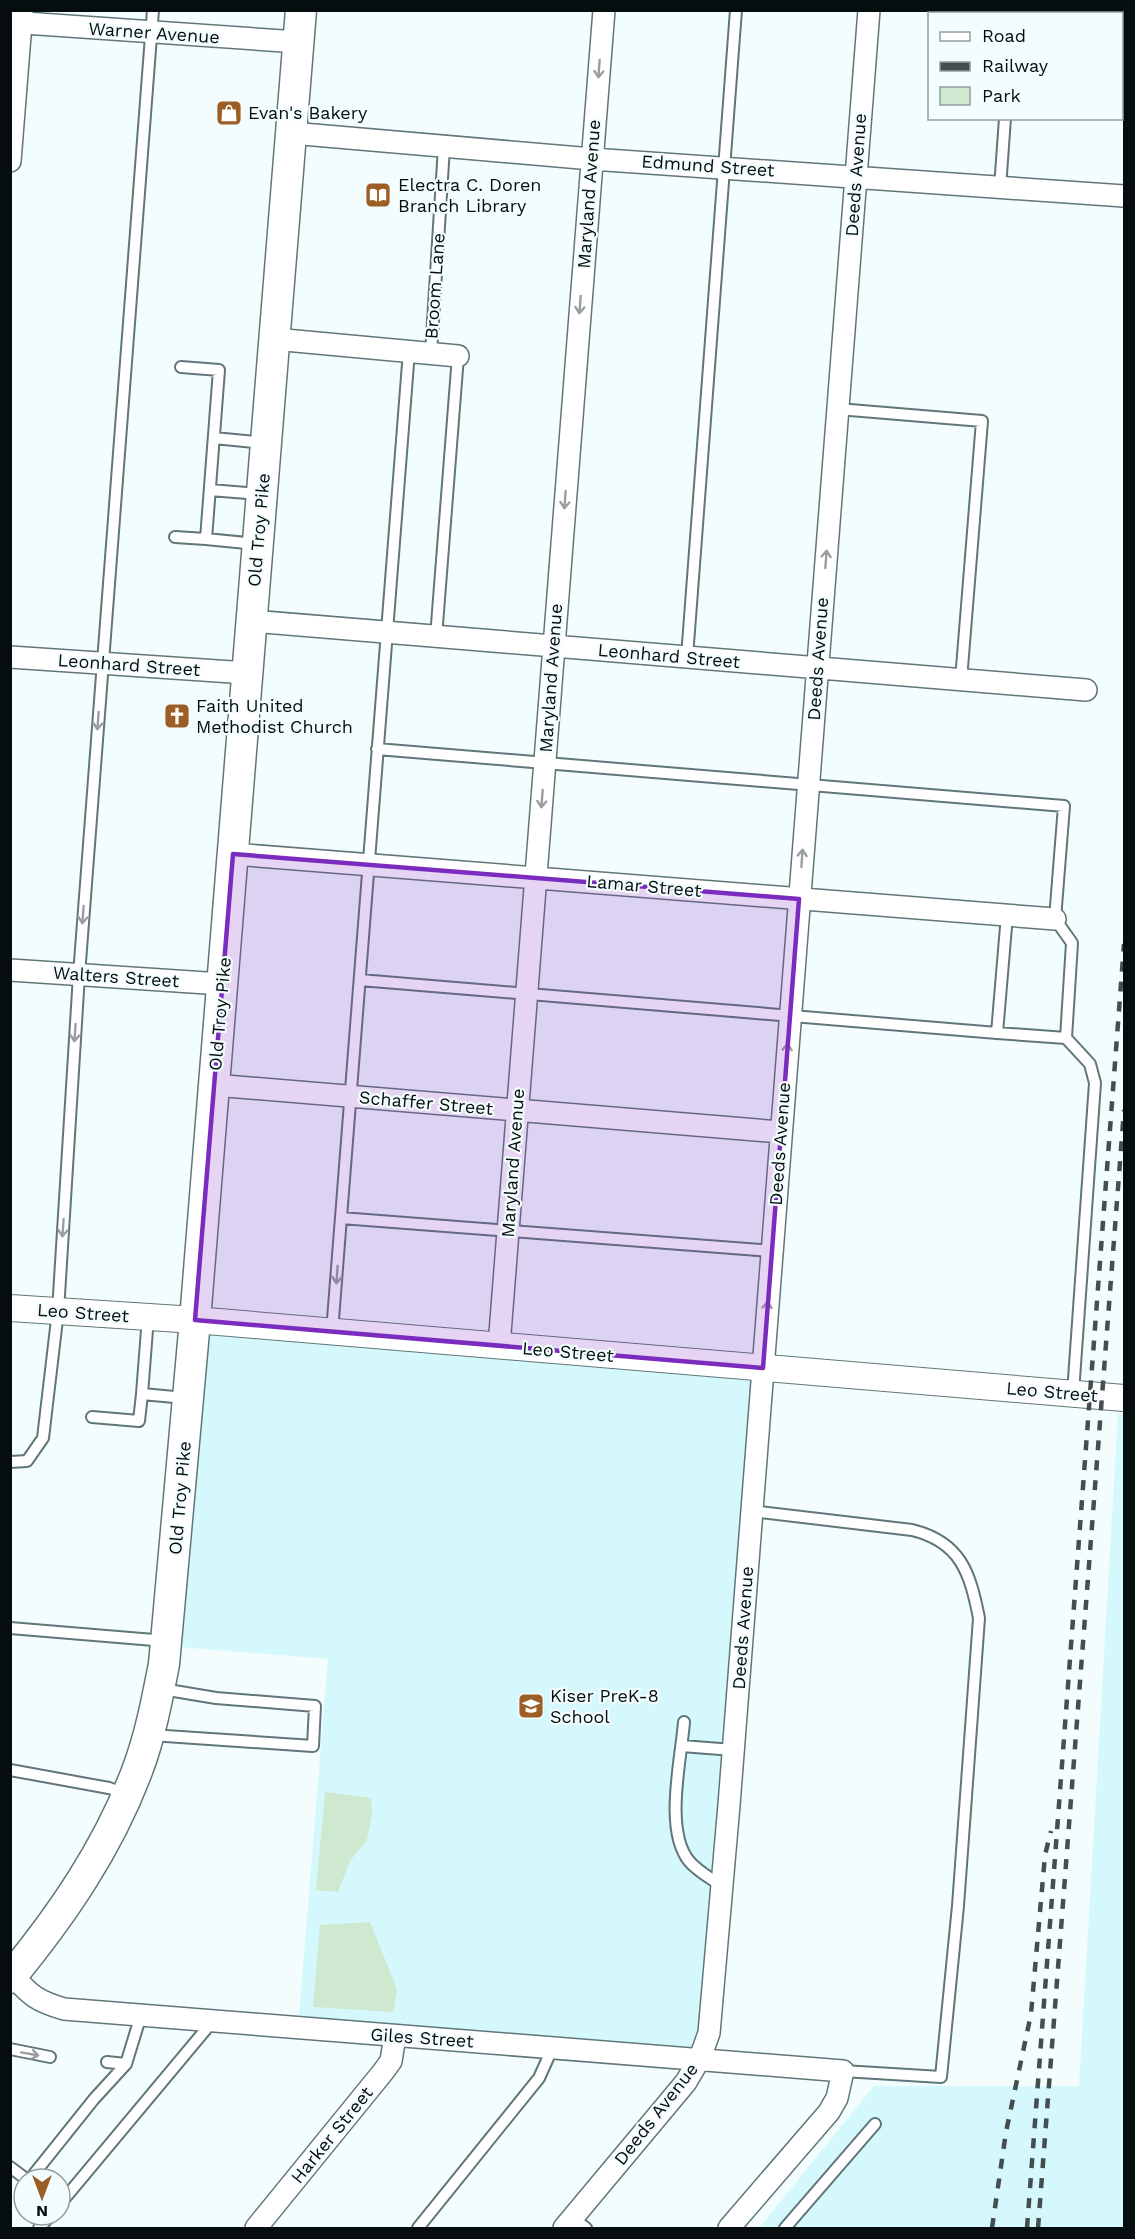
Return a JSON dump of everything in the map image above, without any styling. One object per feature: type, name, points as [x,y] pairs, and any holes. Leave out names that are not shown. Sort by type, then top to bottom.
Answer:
[{"type":"main road","name":"Old Troy Pike","points":[[12,1977],[54,1923],[87,1874],[115,1822],[137,1770],[159,1689],[166,1641],[195,1320],[301,10]]},
{"type":"street","name":"Maryland Avenue","points":[[499,1346],[603,10]]},
{"type":"street","name":"Deeds Avenue","points":[[574,2225],[686,2082],[700,2058],[709,2033],[869,10]]},
{"type":"street","name":"Warner Avenue","points":[[18,19],[151,32],[298,42]]},
{"type":"street","points":[[10,161],[18,19]]},
{"type":"street","name":"Edmund Street","points":[[291,133],[592,159],[1125,196]]},
{"type":"street","name":"Broom Lane","points":[[274,339],[458,356]]},
{"type":"street","name":"Leonhard Street","points":[[252,621],[1086,690]]},
{"type":"street","name":"Leonhard Street","points":[[10,657],[247,673]]},
{"type":"street","name":"Lamar Street","points":[[233,854],[1055,919]]},
{"type":"street","name":"Walters Street","points":[[10,970],[222,984]]},
{"type":"street","name":"Schaffer Street","points":[[214,1085],[781,1132]]},
{"type":"street","name":"Leo Street","points":[[10,1308],[195,1320],[1125,1398]]},
{"type":"street","name":"Giles Street","points":[[12,1977],[31,1996],[64,2009],[843,2070]]},
{"type":"street","name":"Harker Street","points":[[256,2229],[383,2072],[390,2061],[395,2036]]},
{"type":"street","points":[[729,2229],[829,2112],[837,2098],[843,2070]]},
{"type":"lane","points":[[10,1462],[27,1461],[43,1438],[58,1311],[79,975],[153,10]]},
{"type":"lane","points":[[687,657],[736,10]]},
{"type":"lane","points":[[1000,188],[1005,120]]},
{"type":"lane","name":"Broom Lane","points":[[431,353],[444,147]]},
{"type":"lane","points":[[332,1332],[409,351]]},
{"type":"lane","points":[[436,637],[458,356]]},
{"type":"lane","points":[[181,367],[219,370],[206,539]]},
{"type":"lane","points":[[838,409],[982,421],[961,680]]},
{"type":"lane","points":[[214,438],[266,443]]},
{"type":"lane","points":[[210,490],[262,495]]},
{"type":"lane","points":[[175,537],[258,544]]},
{"type":"lane","points":[[377,749],[1064,806],[1055,919],[1072,943],[1066,1038]]},
{"type":"lane","points":[[997,1032],[1007,915]]},
{"type":"lane","points":[[360,980],[1066,1038],[1090,1064],[1095,1083],[1073,1394]]},
{"type":"lane","points":[[341,1218],[772,1251]]},
{"type":"lane","points":[[92,1417],[139,1422],[148,1317]]},
{"type":"lane","points":[[142,1394],[188,1398]]},
{"type":"lane","points":[[752,1511],[912,1530],[932,1535],[948,1546],[961,1563],[973,1588],[979,1618],[958,1906],[941,2077],[843,2070]]},
{"type":"lane","points":[[10,1628],[166,1641]]},
{"type":"lane","points":[[148,1734],[312,1746],[315,1706],[216,1698],[159,1689]]},
{"type":"lane","points":[[684,1722],[674,1821],[680,1846],[690,1863],[722,1887]]},
{"type":"lane","points":[[682,1746],[733,1750]]},
{"type":"lane","points":[[10,1770],[109,1788],[127,1794]]},
{"type":"lane","points":[[38,2167],[126,2064],[141,2015]]},
{"type":"lane","points":[[72,2190],[212,2022]]},
{"type":"lane","points":[[418,2229],[539,2078],[553,2047]]},
{"type":"lane","points":[[10,2049],[50,2057]]},
{"type":"lane","points":[[106,2062],[126,2064]]},
{"type":"lane","points":[[785,2229],[875,2124]]},
{"type":"highlighted area","points":[[233,854],[799,899],[763,1368],[195,1320]]},
{"type":"shaded area","name":"Kiser PreK-8 School","points":[[195,1320],[763,1368],[700,2058],[298,2028],[328,1659],[166,1646]]},
{"type":"shaded area","points":[[1118,1414],[1124,1414],[1124,2228],[759,2228],[874,2086],[1079,2086]]},
{"type":"green space","points":[[325,1792],[371,1798],[372,1815],[367,1840],[350,1861],[338,1892],[316,1890]]},
{"type":"green space","points":[[370,1922],[397,1989],[393,2012],[313,2007],[320,1925]]},
{"type":"railway","points":[[1027,2228],[1124,944]]},
{"type":"railway","points":[[1038,2228],[1124,1110]]},
{"type":"railway","points":[[992,2228],[1006,2132],[1031,2014],[1045,1855],[1051,1831]]},
{"type":"place","name":"Evan's Bakery","points":[[229,113]]},
{"type":"place","name":"Electra C. Doren Branch Library","points":[[378,195]]},
{"type":"place","name":"Faith United Methodist Church","points":[[177,716]]},
{"type":"place","name":"Kiser PreK-8 School","points":[[531,1706]]}]
